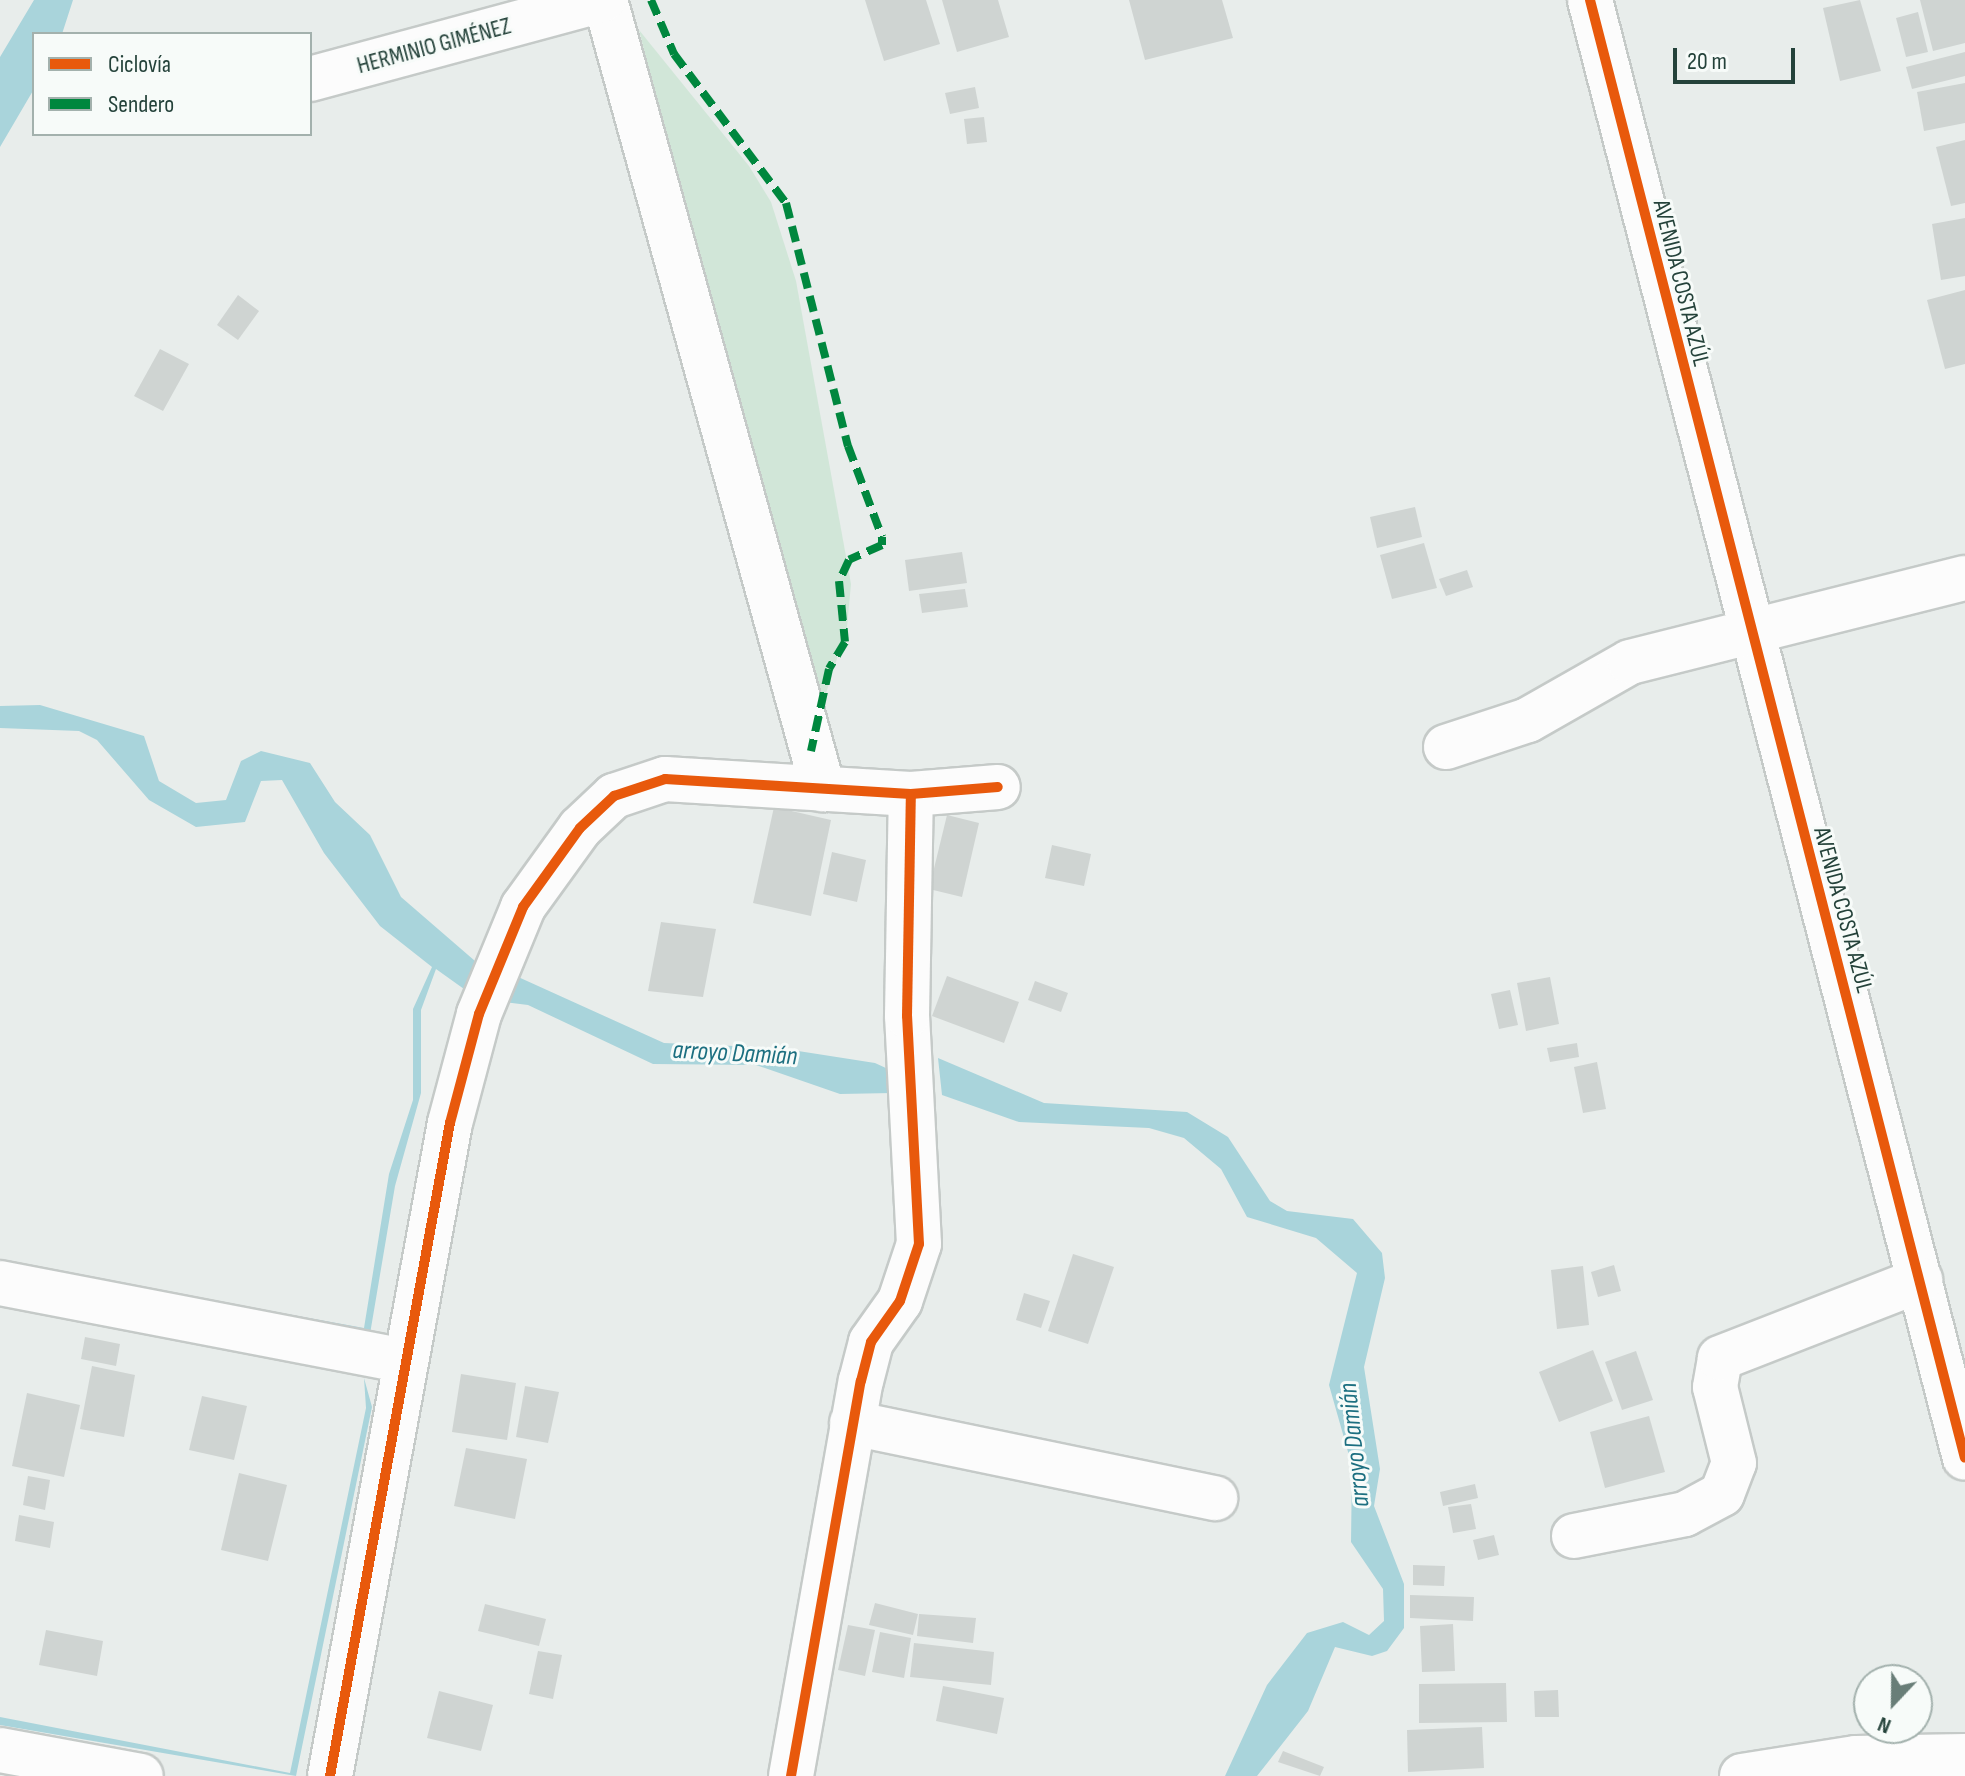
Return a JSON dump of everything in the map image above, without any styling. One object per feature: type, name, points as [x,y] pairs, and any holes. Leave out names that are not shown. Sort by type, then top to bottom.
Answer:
[{"type":"street","name":"HERMINIO GIMÉNEZ","points":[[312,78],[604,0]]},
{"type":"street","points":[[604,0],[823,789]]},
{"type":"street","name":"AVENIDA COSTA AZÚL","points":[[1590,0],[1747,628],[1965,1458]]},
{"type":"street","points":[[1446,747],[1528,720],[1630,662],[1747,628],[1965,578]]},
{"type":"street","points":[[330,1776],[450,1123],[479,1014],[523,907],[580,828],[614,796],[665,779],[911,794],[998,787]]},
{"type":"street","points":[[791,1776],[852,1423],[871,1342],[900,1301],[919,1244],[907,1016],[911,794]]},
{"type":"street","points":[[1574,1536],[1685,1514],[1722,1494],[1734,1463],[1715,1387],[1720,1358],[1920,1280]]},
{"type":"street","points":[[0,1283],[406,1361]]},
{"type":"street","points":[[852,1423],[1215,1498]]},
{"type":"street","points":[[0,1750],[141,1776]]},
{"type":"street","points":[[1742,1776],[1856,1758],[1965,1756]]},
{"type":"green space","points":[[639,30],[749,166],[771,202],[796,281],[851,584],[847,627],[821,709],[805,696]]},
{"type":"water","points":[[34,0],[73,0],[63,32],[32,32],[32,92],[0,147],[0,57]]},
{"type":"water","points":[[40,705],[144,736],[159,781],[196,803],[226,800],[241,761],[261,751],[310,763],[335,802],[370,835],[401,897],[475,961],[464,989],[436,969],[421,1010],[421,1093],[395,1186],[370,1334],[0,1262],[364,1328],[389,1174],[413,1100],[413,1009],[432,967],[380,926],[324,853],[282,780],[261,781],[245,822],[196,827],[149,800],[97,740],[79,731],[0,728],[0,706]]},
{"type":"water","name":"arroyo Damián","points":[[516,976],[664,1043],[779,1048],[875,1063],[888,1069],[892,1093],[840,1094],[756,1065],[653,1064],[528,1005],[504,1002]]},
{"type":"water","name":"arroyo Damián","points":[[938,1058],[1044,1103],[1187,1112],[1228,1137],[1270,1201],[1287,1211],[1353,1219],[1382,1253],[1385,1278],[1364,1367],[1380,1469],[1374,1506],[1404,1584],[1404,1628],[1387,1651],[1372,1656],[1335,1647],[1308,1711],[1257,1776],[1225,1776],[1267,1685],[1307,1633],[1343,1622],[1369,1635],[1384,1621],[1383,1589],[1351,1542],[1352,1466],[1329,1385],[1357,1273],[1316,1238],[1247,1217],[1221,1169],[1184,1138],[1149,1128],[1019,1122],[942,1095]]},
{"type":"water","points":[[364,1378],[372,1407],[296,1776],[0,1725],[0,1717],[290,1773],[366,1408]]},
{"type":"building","points":[[865,0],[926,0],[940,44],[884,61]]},
{"type":"building","points":[[942,0],[998,0],[1009,37],[957,52]]},
{"type":"building","points":[[1129,0],[1222,0],[1233,38],[1145,60]]},
{"type":"building","points":[[1860,0],[1881,71],[1840,81],[1823,8]]},
{"type":"building","points":[[1920,0],[1965,0],[1965,43],[1933,51]]},
{"type":"building","points":[[1918,12],[1928,52],[1906,57],[1896,18]]},
{"type":"building","points":[[1965,52],[1965,76],[1912,89],[1906,67]]},
{"type":"building","points":[[1965,83],[1965,123],[1924,131],[1917,92]]},
{"type":"building","points":[[975,87],[979,108],[950,114],[945,93]]},
{"type":"building","points":[[984,117],[987,142],[967,144],[964,119]]},
{"type":"building","points":[[1965,140],[1965,203],[1951,206],[1936,147]]},
{"type":"building","points":[[1965,218],[1965,276],[1941,280],[1932,224]]},
{"type":"building","points":[[1965,290],[1965,364],[1945,369],[1927,300]]},
{"type":"building","points":[[238,295],[259,311],[238,340],[217,325]]},
{"type":"building","points":[[160,349],[189,364],[163,411],[134,396]]},
{"type":"building","points":[[1415,507],[1422,537],[1377,548],[1370,517]]},
{"type":"building","points":[[1424,543],[1437,588],[1392,599],[1380,555]]},
{"type":"building","points":[[962,552],[967,583],[909,591],[905,560]]},
{"type":"building","points":[[1467,570],[1473,587],[1446,596],[1439,579]]},
{"type":"building","points":[[965,589],[968,607],[922,613],[919,594]]},
{"type":"building","points":[[774,807],[831,820],[811,916],[753,903]]},
{"type":"building","points":[[947,815],[979,823],[962,897],[929,889]]},
{"type":"building","points":[[1052,845],[1091,854],[1084,886],[1045,878]]},
{"type":"building","points":[[832,852],[866,860],[857,902],[823,894]]},
{"type":"building","points":[[661,922],[716,929],[703,997],[648,991]]},
{"type":"building","points":[[947,976],[1019,1002],[1004,1043],[932,1016]]},
{"type":"building","points":[[1550,977],[1559,1024],[1526,1031],[1517,983]]},
{"type":"building","points":[[1035,981],[1068,993],[1061,1012],[1028,1000]]},
{"type":"building","points":[[1510,990],[1518,1025],[1499,1029],[1491,994]]},
{"type":"building","points":[[1577,1043],[1579,1057],[1550,1062],[1547,1048]]},
{"type":"building","points":[[1597,1062],[1606,1109],[1583,1113],[1574,1067]]},
{"type":"building","points":[[1073,1254],[1114,1267],[1088,1344],[1048,1331]]},
{"type":"building","points":[[1614,1265],[1621,1291],[1598,1297],[1591,1272]]},
{"type":"building","points":[[1583,1266],[1589,1325],[1557,1329],[1551,1270]]},
{"type":"building","points":[[1024,1293],[1050,1301],[1041,1328],[1016,1320]]},
{"type":"building","points":[[85,1337],[120,1344],[116,1366],[81,1359]]},
{"type":"building","points":[[1593,1350],[1613,1401],[1559,1422],[1539,1372]]},
{"type":"building","points":[[1636,1351],[1653,1400],[1622,1410],[1605,1362]]},
{"type":"building","points":[[92,1366],[135,1375],[124,1437],[80,1429]]},
{"type":"building","points":[[461,1374],[516,1383],[507,1440],[452,1432]]},
{"type":"building","points":[[525,1386],[559,1392],[548,1443],[516,1437]]},
{"type":"building","points":[[27,1393],[80,1405],[64,1477],[12,1466]]},
{"type":"building","points":[[202,1396],[247,1406],[234,1460],[189,1450]]},
{"type":"building","points":[[1649,1416],[1665,1472],[1605,1488],[1590,1432]]},
{"type":"building","points":[[466,1448],[527,1459],[515,1519],[454,1506]]},
{"type":"building","points":[[239,1473],[287,1485],[268,1561],[221,1550]]},
{"type":"building","points":[[28,1476],[50,1480],[45,1510],[23,1505]]},
{"type":"building","points":[[1475,1484],[1478,1498],[1443,1506],[1440,1492]]},
{"type":"building","points":[[1471,1504],[1476,1529],[1453,1533],[1448,1507]]},
{"type":"building","points":[[19,1515],[54,1522],[50,1548],[15,1541]]},
{"type":"building","points":[[1494,1535],[1499,1555],[1478,1560],[1473,1540]]},
{"type":"building","points":[[1413,1565],[1445,1566],[1444,1586],[1413,1585]]},
{"type":"building","points":[[1410,1595],[1474,1597],[1473,1621],[1410,1618]]},
{"type":"building","points":[[875,1603],[918,1614],[913,1635],[869,1625]]},
{"type":"building","points":[[485,1604],[546,1619],[539,1646],[478,1631]]},
{"type":"building","points":[[919,1614],[976,1618],[973,1643],[917,1636]]},
{"type":"building","points":[[1453,1624],[1455,1671],[1422,1672],[1420,1626]]},
{"type":"building","points":[[848,1625],[875,1630],[865,1676],[838,1670]]},
{"type":"building","points":[[46,1630],[103,1641],[97,1676],[39,1665]]},
{"type":"building","points":[[880,1632],[911,1638],[904,1678],[872,1672]]},
{"type":"building","points":[[914,1643],[994,1652],[991,1685],[910,1677]]},
{"type":"building","points":[[538,1651],[562,1655],[553,1699],[529,1694]]},
{"type":"building","points":[[1506,1683],[1507,1722],[1419,1723],[1419,1684]]},
{"type":"building","points":[[943,1686],[1004,1698],[997,1734],[936,1721]]},
{"type":"building","points":[[1558,1690],[1559,1717],[1535,1717],[1534,1691]]},
{"type":"building","points":[[439,1691],[493,1705],[481,1751],[427,1738]]},
{"type":"building","points":[[1482,1727],[1484,1768],[1408,1772],[1407,1730]]},
{"type":"building","points":[[1283,1751],[1324,1767],[1320,1776],[1278,1762]]},
{"type":"marked path","points":[[651,0],[674,54],[786,203],[848,446],[882,537],[882,545],[849,560],[839,581],[845,642],[829,669],[811,751]]},
{"type":"cycle path","points":[[1590,0],[1965,1458]]},
{"type":"cycle path","points":[[330,1776],[450,1123],[479,1014],[523,907],[580,828],[614,796],[665,779],[911,794],[998,787]]},
{"type":"cycle path","points":[[791,1776],[861,1381],[871,1342],[900,1301],[919,1244],[907,1016],[911,794]]}]
